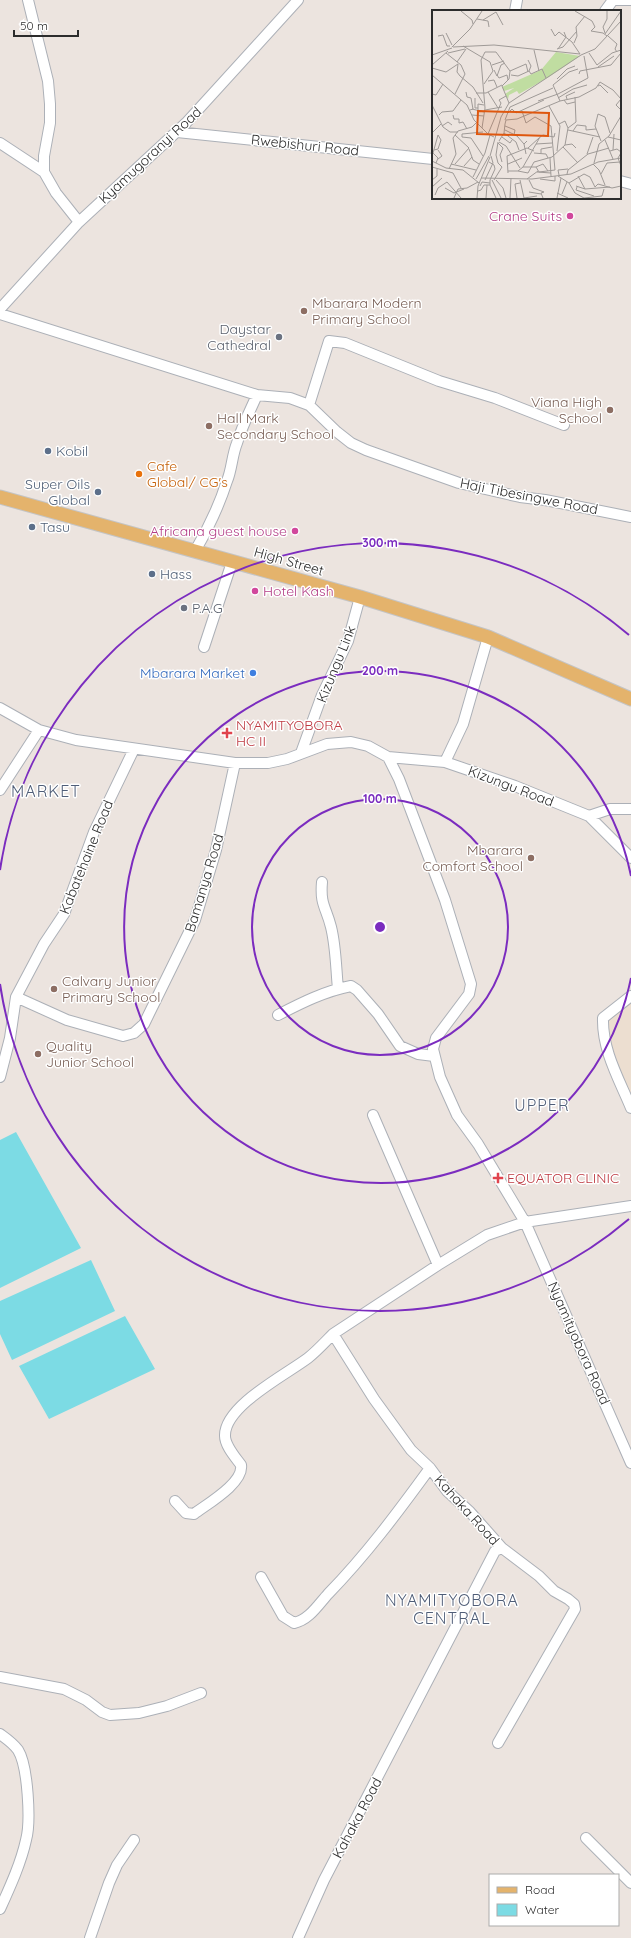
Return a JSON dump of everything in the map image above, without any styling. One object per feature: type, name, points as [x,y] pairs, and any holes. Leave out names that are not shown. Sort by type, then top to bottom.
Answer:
[{"type":"main road","name":"High Street","points":[[0,497],[360,597],[488,636],[631,699]]},
{"type":"street","points":[[28,0],[48,81],[50,123],[44,156],[44,172]]},
{"type":"street","name":"Kyamugoranyi Road","points":[[0,309],[79,222],[177,132],[298,0]]},
{"type":"street","points":[[515,10],[517,0]]},
{"type":"street","points":[[606,10],[613,0],[631,0]]},
{"type":"street","name":"Rwebishuri Road","points":[[177,132],[432,158]]},
{"type":"street","points":[[0,143],[44,172],[56,193],[79,222]]},
{"type":"street","points":[[621,181],[631,184]]},
{"type":"street","points":[[0,314],[258,395],[244,422],[236,445],[232,467],[219,506],[195,551]]},
{"type":"street","points":[[309,405],[329,342],[335,341],[345,343],[439,381],[495,398],[564,425]]},
{"type":"street","name":"Haji Tibesingwe Road","points":[[258,395],[290,398],[309,405],[337,432],[351,443],[366,450],[459,483],[520,497],[545,500],[631,517]]},
{"type":"street","points":[[204,647],[232,562]]},
{"type":"street","name":"Kizungu Link","points":[[302,753],[322,694],[348,640],[360,597]]},
{"type":"street","points":[[445,762],[463,724],[488,636]]},
{"type":"street","points":[[0,708],[40,730],[76,740],[235,763],[268,763],[287,759],[327,744],[351,742],[368,746],[388,757],[400,779],[446,900],[471,984],[469,994],[436,1038],[433,1049],[434,1056],[418,1054],[400,1046],[378,1014],[357,990],[351,986],[338,989],[301,1003],[278,1015]]},
{"type":"street","points":[[0,790],[40,730]]},
{"type":"street","name":"Kabatehaine Road","points":[[0,1076],[10,1038],[16,997],[44,944],[64,914],[94,832],[134,749]]},
{"type":"street","name":"Kizungu Road","points":[[388,757],[445,762],[515,786],[588,816]]},
{"type":"street","name":"Bamanya Road","points":[[16,997],[67,1020],[123,1036],[134,1032],[144,1024],[195,920],[216,850],[235,763]]},
{"type":"street","points":[[631,809],[610,809],[588,816],[631,858]]},
{"type":"street","points":[[322,882],[321,898],[331,927],[336,959],[338,989]]},
{"type":"street","points":[[631,996],[603,1018],[603,1033],[607,1050],[631,1108]]},
{"type":"street","name":"Nyamityobora Road","points":[[434,1056],[440,1077],[457,1115],[478,1144],[525,1222],[631,1463]]},
{"type":"street","points":[[373,1115],[438,1265]]},
{"type":"street","points":[[175,1501],[186,1513],[194,1514],[236,1481],[242,1470],[225,1440],[225,1431],[229,1422],[240,1408],[270,1382],[308,1358],[333,1334],[438,1265],[487,1236],[525,1222],[631,1206]]},
{"type":"street","name":"Kahaka Road","points":[[298,1938],[324,1880],[370,1794],[446,1644],[495,1551],[502,1548],[470,1512],[447,1491],[430,1468],[411,1450],[387,1418],[345,1355],[333,1334]]},
{"type":"street","points":[[261,1576],[283,1616],[294,1623],[305,1619],[347,1575],[387,1528],[430,1468]]},
{"type":"street","points":[[498,1743],[575,1609],[574,1604],[554,1591],[539,1576],[502,1548]]},
{"type":"street","points":[[0,1677],[64,1689],[86,1700],[102,1712],[110,1715],[139,1713],[166,1706],[201,1693]]},
{"type":"street","points":[[0,1734],[10,1740],[23,1761],[26,1784],[28,1826],[24,1847],[0,1909]]},
{"type":"street","points":[[586,1838],[631,1883]]},
{"type":"street","points":[[90,1938],[109,1883],[117,1865],[134,1840]]},
{"type":"shaded area","points":[[631,996],[631,1105],[603,1033],[603,1018]]},
{"type":"water","points":[[16,1132],[81,1248],[0,1288],[0,1140]]},
{"type":"water","points":[[91,1260],[115,1311],[12,1360],[0,1334],[0,1301]]},
{"type":"water","points":[[125,1316],[155,1369],[49,1419],[19,1366]]},
{"type":"place","name":"Crane Suits","points":[[570,216]]},
{"type":"place","name":"Mbarara Modern Primary School","points":[[304,311]]},
{"type":"place","name":"Daystar Cathedral","points":[[279,337]]},
{"type":"place","name":"Viana High School","points":[[610,410]]},
{"type":"place","name":"Hall Mark Secondary School","points":[[209,426]]},
{"type":"place","name":"Kobil","points":[[48,451]]},
{"type":"place","name":"Cafe Global/ CG's","points":[[139,474]]},
{"type":"place","name":"Super Oils Global","points":[[98,492]]},
{"type":"place","name":"Tasu","points":[[32,527]]},
{"type":"place","name":"Africana guest house","points":[[295,531]]},
{"type":"place","name":"Hass","points":[[152,574]]},
{"type":"place","name":"Hotel Kash","points":[[255,591]]},
{"type":"place","name":"P.A.G","points":[[184,608]]},
{"type":"place","name":"Mbarara Market","points":[[253,673]]},
{"type":"place","name":"NYAMITYOBORA HC II","points":[[227,733]]},
{"type":"place","name":"Mbarara Comfort School","points":[[531,858]]},
{"type":"place","name":"Calvary Junior Primary School","points":[[54,989]]},
{"type":"place","name":"Quality Junior School","points":[[38,1054]]},
{"type":"place","name":"EQUATOR CLINIC","points":[[498,1178]]},
{"type":"district","name":"MARKET","points":[[46,791]]},
{"type":"district","name":"UPPER","points":[[542,1105]]},
{"type":"district","name":"NYAMITYOBORA CENTRAL","points":[[452,1609]]}]
